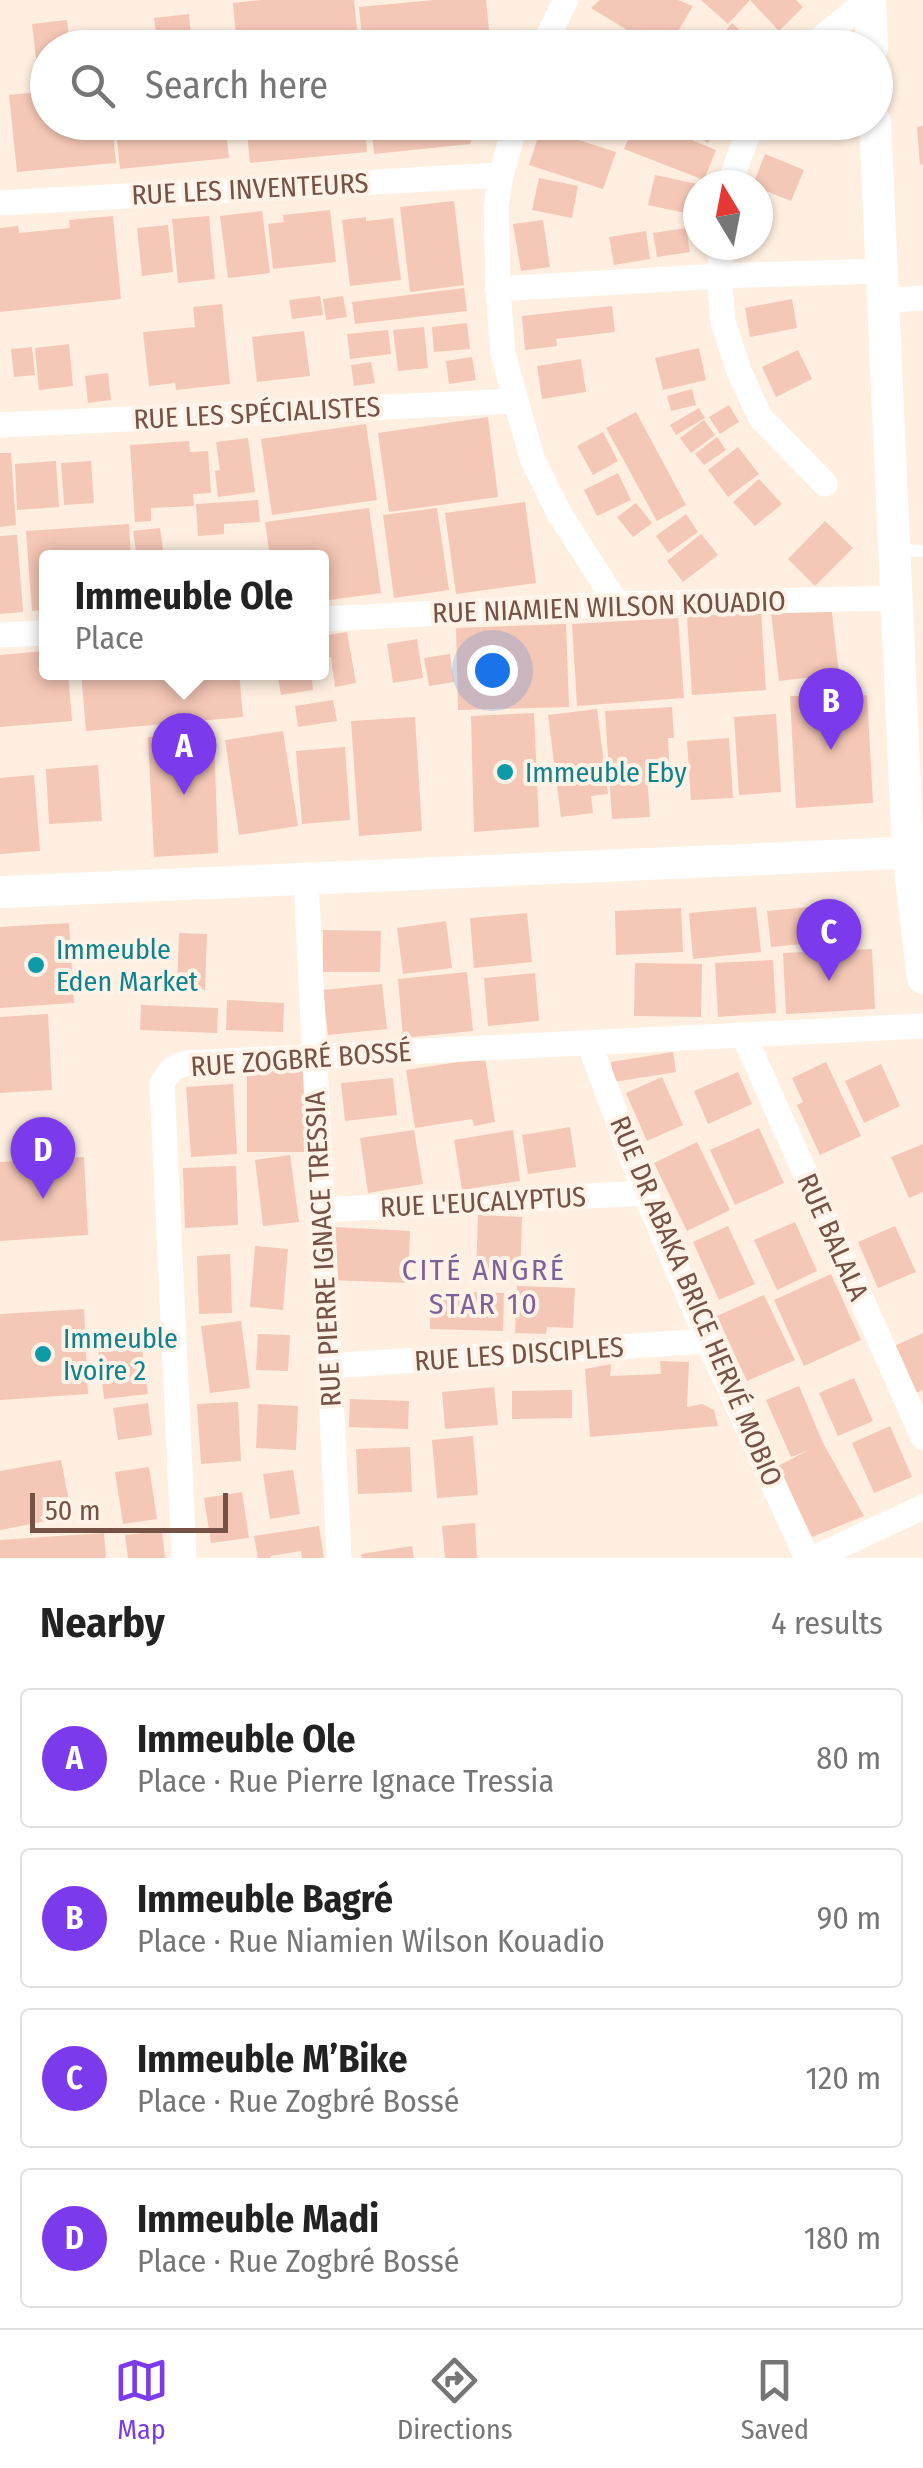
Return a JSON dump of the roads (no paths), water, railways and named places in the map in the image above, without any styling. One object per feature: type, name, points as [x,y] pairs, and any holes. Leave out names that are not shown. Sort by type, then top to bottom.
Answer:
[{"type":"street","points":[[551,30],[566,0]]},
{"type":"street","points":[[832,30],[869,0]]},
{"type":"street","points":[[869,0],[871,30]]},
{"type":"street","points":[[511,140],[496,206],[504,354],[532,458],[558,513],[617,604]]},
{"type":"street","points":[[735,170],[746,140]]},
{"type":"street","points":[[876,140],[881,286],[909,550],[896,598],[923,978]]},
{"type":"street","name":"RUE LES INVENTEURS","points":[[0,203],[501,175]]},
{"type":"street","points":[[721,260],[723,322],[760,417],[825,484]]},
{"type":"street","points":[[498,289],[719,276],[881,286],[923,298]]},
{"type":"street","name":"RUE LES SPÉCIALISTES","points":[[0,425],[515,401]]},
{"type":"street","name":"RUE NIAMIEN WILSON KOUADIO","points":[[329,619],[617,604],[896,598]]},
{"type":"street","points":[[0,636],[39,633]]},
{"type":"street","points":[[0,892],[916,853]]},
{"type":"street","name":"RUE PIERRE IGNACE TRESSIA","points":[[306,880],[339,1558]]},
{"type":"street","name":"RUE ZOGBRÉ BOSSÉ","points":[[184,1558],[162,1083],[172,1069],[186,1063],[923,1026]]},
{"type":"street","name":"RUE BALALA","points":[[744,1036],[923,1438]]},
{"type":"street","name":"RUE DR ABAKA BRICE HERVÉ MOBIO","points":[[589,1043],[645,1193],[708,1341],[810,1558]]},
{"type":"street","name":"RUE L'EUCALYPTUS","points":[[320,1210],[645,1193]]},
{"type":"street","name":"RUE LES DISCIPLES","points":[[329,1366],[708,1341]]},
{"type":"street","points":[[810,1558],[923,1507]]},
{"type":"place","name":"Immeuble Bagré","points":[[831,750]]},
{"type":"place","name":"Immeuble Eby","points":[[505,772]]},
{"type":"place","name":"Immeuble Ole","points":[[184,795]]},
{"type":"place","name":"Immeuble Eden Market","points":[[36,965]]},
{"type":"place","name":"Immeuble M’Bike","points":[[829,981]]},
{"type":"place","name":"Immeuble Madi","points":[[43,1199]]},
{"type":"place","name":"Immeuble Ivoire 2","points":[[43,1354]]},
{"type":"district","name":"CITÉ ANGRÉ STAR 10","points":[[484,1287]]}]
